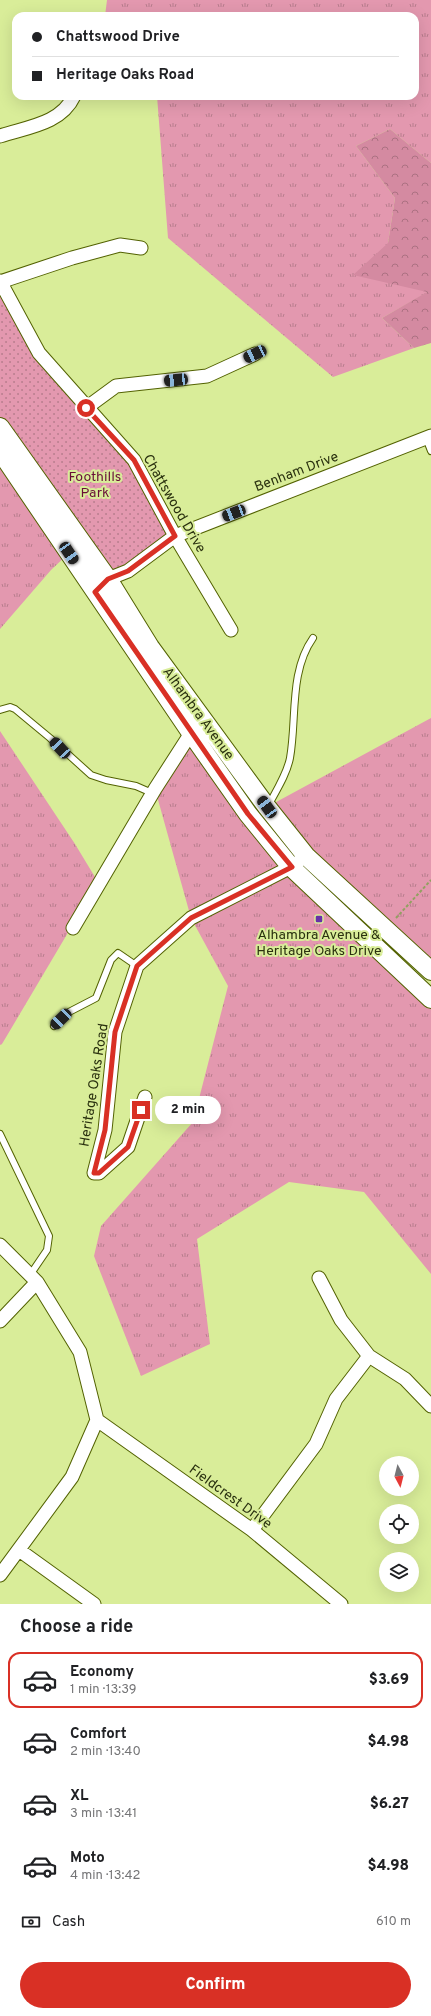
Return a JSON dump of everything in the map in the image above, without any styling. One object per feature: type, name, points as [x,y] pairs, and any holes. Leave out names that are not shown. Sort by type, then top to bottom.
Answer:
[{"type":"main road","name":"Alhambra Avenue","points":[[0,427],[108,579],[150,647],[267,807],[306,856],[431,971]]},
{"type":"main road","name":"Alhambra Avenue","points":[[0,451],[191,733],[248,814],[292,867],[431,999]]},
{"type":"street","points":[[0,136],[52,120],[69,107],[72,100]]},
{"type":"street","points":[[0,281],[72,258],[120,245],[141,248]]},
{"type":"street","name":"Chattswood Drive","points":[[0,281],[39,353],[86,408],[134,460],[175,536],[231,630]]},
{"type":"street","points":[[86,408],[116,386],[207,376],[255,354]]},
{"type":"street","name":"Benham Drive","points":[[95,592],[108,579],[128,571],[175,536],[428,437]]},
{"type":"street","points":[[73,928],[152,793],[191,733]]},
{"type":"street","name":"Heritage Oaks Road","points":[[145,1097],[128,1147],[99,1173],[94,1173],[105,1130],[115,1032],[137,966],[191,918],[292,867],[306,856]]},
{"type":"street","points":[[0,1245],[34,1278],[80,1352],[97,1420],[72,1477],[0,1575]]},
{"type":"street","points":[[0,1321],[34,1278]]},
{"type":"street","points":[[319,1278],[341,1320],[369,1356],[406,1380],[431,1406]]},
{"type":"street","points":[[252,1530],[316,1444],[336,1399],[369,1356]]},
{"type":"street","name":"Fieldcrest Drive","points":[[97,1420],[252,1530],[341,1604]]},
{"type":"street","points":[[19,1550],[94,1604]]},
{"type":"lane","points":[[428,437],[431,451]]},
{"type":"lane","points":[[267,807],[290,760],[299,666],[304,650],[313,638]]},
{"type":"lane","points":[[0,710],[10,707],[15,709],[50,738],[90,775],[136,786],[152,793]]},
{"type":"lane","points":[[54,1026],[69,1012],[96,998],[111,960],[118,953],[137,966]]},
{"type":"lane","points":[[0,1134],[49,1236],[47,1250],[34,1278]]},
{"type":"path","points":[[386,930],[431,880]]},
{"type":"green space","points":[[107,0],[431,0],[431,163],[390,129],[356,146],[395,198],[388,243],[428,292],[382,318],[414,348],[333,377],[168,238],[157,100],[419,100],[419,12],[106,12]]},
{"type":"green space","points":[[390,129],[431,163],[431,343],[414,348],[382,318],[427,292],[353,275],[388,243],[395,198],[356,146]]},
{"type":"green space","name":"Foothills Park","points":[[0,281],[39,353],[134,460],[175,536],[108,579],[0,427]]},
{"type":"green space","points":[[0,451],[69,553],[51,570],[0,629]]},
{"type":"green space","points":[[431,718],[431,971],[267,807]]},
{"type":"green space","points":[[0,731],[75,844],[98,882],[0,1045]]},
{"type":"green space","points":[[191,733],[248,814],[431,999],[431,1274],[364,1192],[289,1182],[197,1239],[210,1344],[141,1376],[94,1256],[101,1226],[193,1122],[228,986],[191,918],[155,789]]},
{"type":"place","name":"Alhambra Avenue & Heritage Oaks Drive","points":[[319,919]]},
{"type":"route","points":[[86,408],[134,460],[175,536],[128,571],[108,579],[95,592],[248,814],[292,867],[191,918],[137,966],[115,1032],[105,1130],[94,1173],[99,1173],[128,1147],[141,1110]]}]
